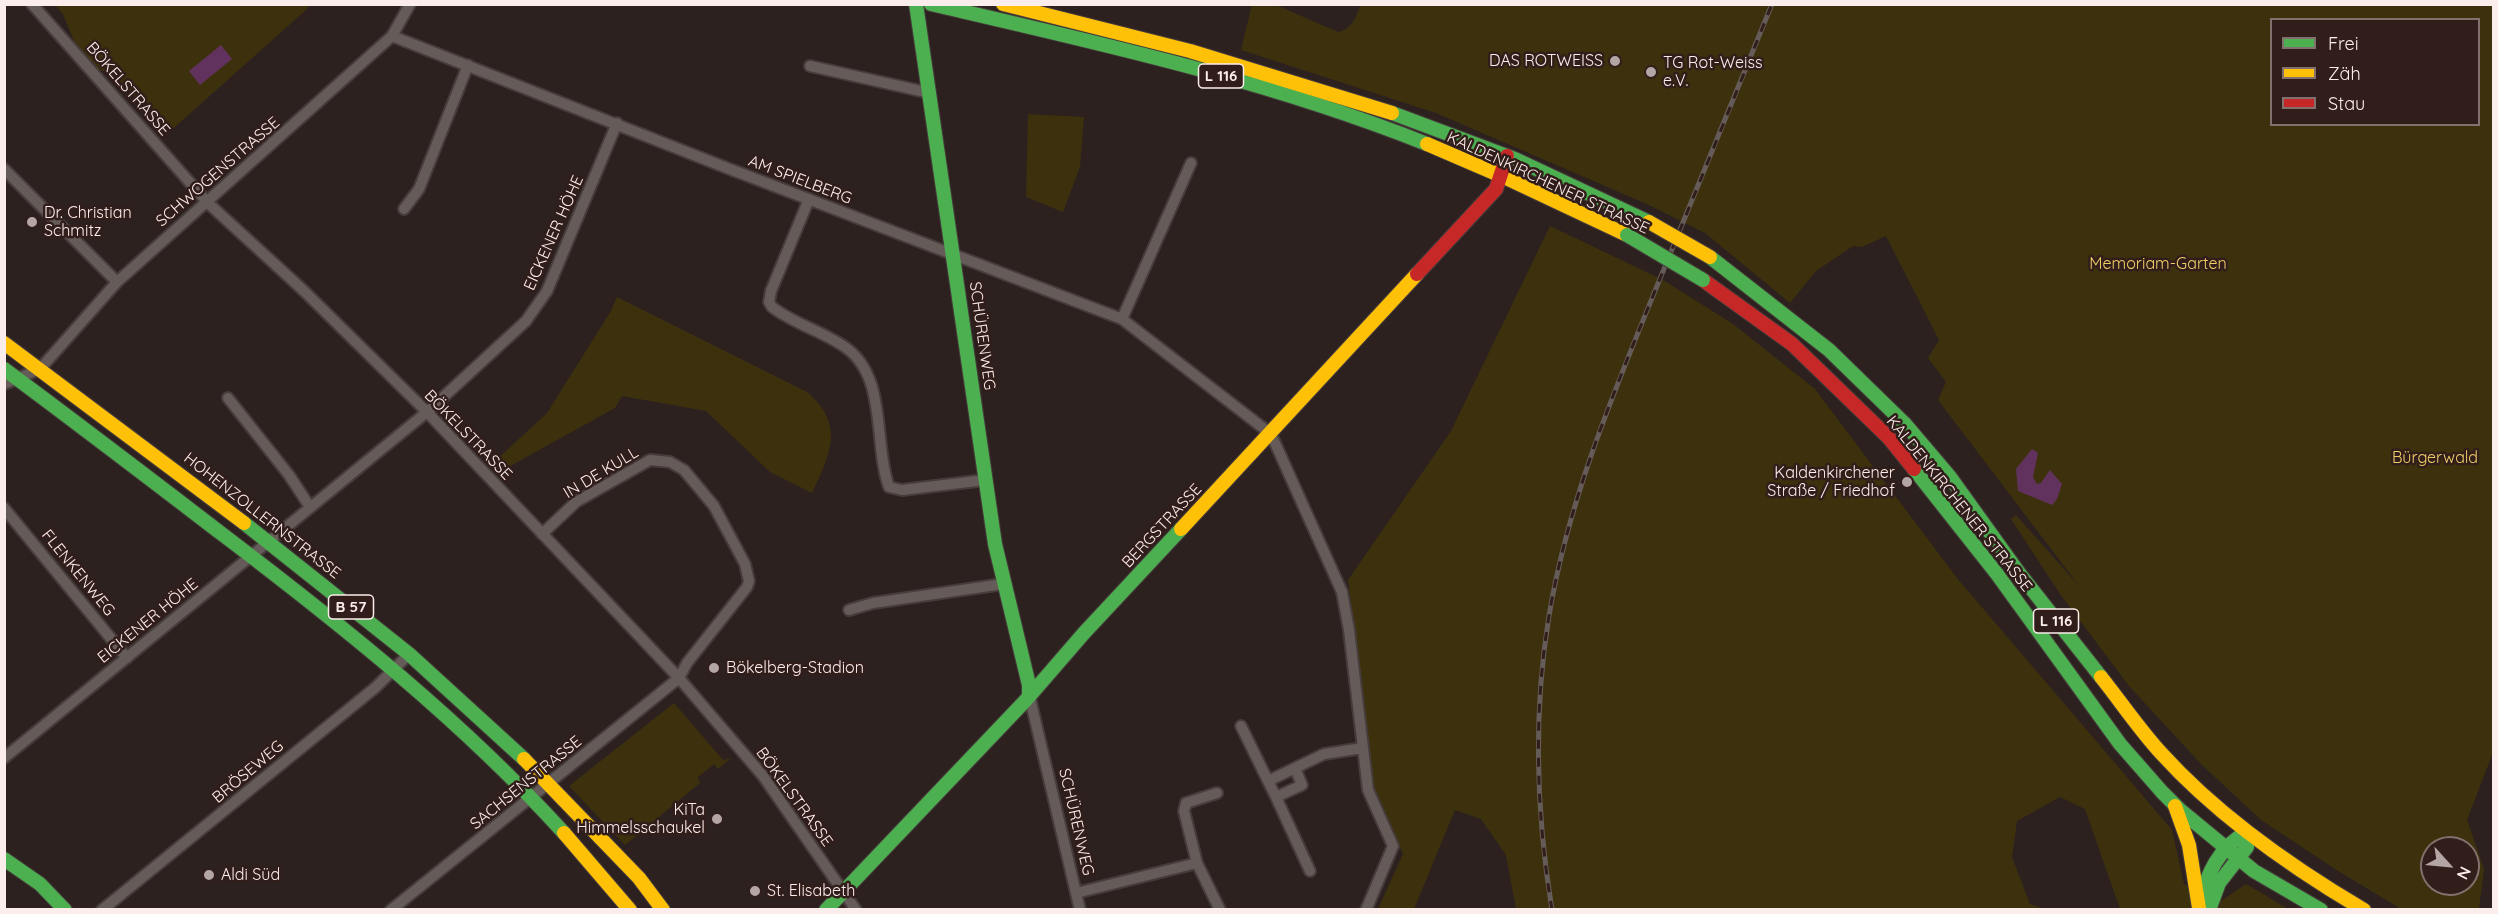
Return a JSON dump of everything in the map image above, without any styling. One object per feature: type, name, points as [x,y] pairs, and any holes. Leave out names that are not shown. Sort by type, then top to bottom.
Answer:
[{"type":"main road","name":"SCHÜRENWEG","points":[[916,4],[985,480],[1003,584],[1029,685],[1029,694]]},
{"type":"main road","name":"KALDENKIRCHENER STRASSE","points":[[932,4],[1085,40],[1251,84],[1381,126],[1501,176],[1627,235],[1703,280],[1792,344],[1888,438],[1997,574],[2120,744],[2174,803],[2224,848],[2254,871],[2321,909]]},
{"type":"main road","name":"KALDENKIRCHENER STRASSE","points":[[1003,4],[1258,70],[1385,110],[1507,156],[1649,222],[1710,257],[1829,350],[1905,423],[1950,477],[2019,573],[2161,753],[2205,796],[2247,832],[2325,887],[2364,909]]},
{"type":"main road","name":"BERGSTRASSE","points":[[826,909],[1271,434],[1496,189],[1507,156]]},
{"type":"main road","name":"HOHENZOLLERNSTRASSE","points":[[4,342],[39,365],[268,541],[410,654],[549,783],[639,878],[663,909]]},
{"type":"main road","name":"B 57","points":[[9,376],[316,605],[394,669],[530,796],[630,909]]},
{"type":"main road","points":[[2174,803],[2189,845],[2202,909]]},
{"type":"main road","points":[[2247,832],[2247,847],[2202,909],[2204,887],[2215,860],[2232,839],[2247,832]]},
{"type":"main road","points":[[4,859],[40,884],[65,909]]},
{"type":"street","name":"BÖKELSTRASSE","points":[[32,4],[208,203],[303,290],[427,412],[679,678],[764,776],[856,909]]},
{"type":"street","name":"SCHWOGENSTRASSE","points":[[9,376],[39,365],[117,282],[392,36],[410,4]]},
{"type":"street","name":"AM SPIELBERG","points":[[392,36],[1122,319],[1271,434]]},
{"type":"street","points":[[404,209],[419,189],[468,65]]},
{"type":"street","points":[[810,66],[930,93]]},
{"type":"street","name":"EICKENER HÖHE","points":[[4,758],[427,412],[525,321],[547,291],[617,123]]},
{"type":"street","points":[[1122,319],[1191,163]]},
{"type":"street","points":[[4,169],[117,282]]},
{"type":"street","points":[[809,199],[771,291],[772,308],[845,347],[864,366],[875,399],[885,475],[889,487],[902,490],[985,480]]},
{"type":"street","points":[[228,398],[289,475],[310,507]]},
{"type":"street","points":[[1271,434],[1342,592],[1349,630],[1368,790],[1393,846],[1366,909]]},
{"type":"street","name":"IN DE KULL","points":[[542,534],[576,502],[650,460],[670,462],[684,470],[714,506],[745,564],[749,581],[747,587],[687,663],[679,678]]},
{"type":"street","name":"FLENKENWEG","points":[[4,508],[127,658]]},
{"type":"street","points":[[849,610],[873,603],[1003,584]]},
{"type":"street","name":"BRÖSEWEG","points":[[102,909],[245,795],[410,654]]},
{"type":"street","name":"SACHSENSTRASSE","points":[[391,909],[679,678]]},
{"type":"street","name":"SCHÜRENWEG","points":[[1029,694],[1080,909]]},
{"type":"street","points":[[1241,726],[1310,871]]},
{"type":"street","points":[[1269,781],[1324,754],[1363,748]]},
{"type":"street","points":[[1276,797],[1302,785],[1295,768]]},
{"type":"street","points":[[1217,793],[1185,803],[1184,811],[1197,863],[1220,909]]},
{"type":"street","name":"SCHÜRENWEG","points":[[1076,893],[1197,863]]},
{"type":"green space","points":[[1252,4],[1276,5],[1338,32],[1350,25],[1361,4],[2493,5],[2494,750],[2467,820],[2473,836],[2420,836],[2420,896],[2480,896],[2480,857],[2484,869],[2479,909],[2401,909],[2335,869],[2261,820],[2201,764],[2129,686],[2060,594],[2011,519],[2016,515],[2080,587],[1938,400],[1946,382],[1928,358],[1939,340],[1886,236],[1862,247],[1853,246],[1816,271],[1790,303],[1705,233],[1649,205],[1436,113],[1241,50]]},
{"type":"green space","points":[[55,5],[309,5],[167,134],[114,74],[97,69],[77,48],[63,14]]},
{"type":"green space","points":[[1028,114],[1084,117],[1080,167],[1063,212],[1026,197]]},
{"type":"green space","points":[[1550,226],[1663,280],[1733,324],[1815,389],[1957,578],[2172,830],[2184,884],[2221,901],[2246,884],[2288,909],[2120,909],[2085,809],[2060,797],[2017,821],[2012,857],[2030,904],[2045,909],[1516,909],[1506,855],[1481,819],[1455,810],[1414,909],[1378,909],[1403,854],[1375,795],[1348,580],[1451,431]]},
{"type":"green space","points":[[617,297],[807,392],[819,404],[830,428],[831,440],[825,465],[812,493],[770,472],[706,411],[622,396],[615,408],[503,470],[495,461],[547,413],[611,311]]},
{"type":"green space","points":[[674,703],[723,760],[731,758],[718,769],[714,764],[698,777],[700,783],[625,845],[569,786]]},
{"type":"shaded area","points":[[221,45],[232,59],[200,85],[189,71]]},
{"type":"shaded area","points":[[2032,449],[2038,453],[2033,477],[2037,484],[2041,483],[2050,470],[2062,484],[2057,499],[2052,505],[2018,491],[2016,469]]},
{"type":"railway","points":[[1552,910],[1543,836],[1538,763],[1540,689],[1557,573],[1580,490],[1609,408],[1772,4]]},
{"type":"traffic: fast","points":[[916,4],[995,544],[1029,685],[1029,694]]},
{"type":"traffic: fast","points":[[931,4],[1120,49],[1244,82],[1367,121],[1427,144]]},
{"type":"traffic: fast","points":[[1392,113],[1515,159],[1649,222]]},
{"type":"traffic: fast","points":[[1627,235],[1703,280]]},
{"type":"traffic: fast","points":[[1710,257],[1829,350],[1905,424],[1950,477],[2019,573],[2101,677]]},
{"type":"traffic: fast","points":[[4,369],[267,569],[400,676],[485,752],[564,833]]},
{"type":"traffic: fast","points":[[1914,469],[1997,574],[2120,744],[2162,792],[2180,810],[2254,871],[2321,910]]},
{"type":"traffic: fast","points":[[244,523],[409,654],[524,759]]},
{"type":"traffic: fast","points":[[826,910],[1026,700],[1084,633],[1181,529]]},
{"type":"traffic: fast","points":[[2199,905],[2215,863],[2228,846],[2247,832],[2247,847],[2219,883],[2209,910]]},
{"type":"traffic: fast","points":[[4,859],[40,884],[65,910]]},
{"type":"traffic: slow","points":[[1003,4],[1190,51],[1392,113]]},
{"type":"traffic: slow","points":[[1427,144],[1627,235]]},
{"type":"traffic: slow","points":[[1649,222],[1710,257]]},
{"type":"traffic: slow","points":[[1181,529],[1417,274]]},
{"type":"traffic: slow","points":[[4,343],[244,523]]},
{"type":"traffic: slow","points":[[2101,677],[2153,744],[2206,798],[2256,839],[2364,910]]},
{"type":"traffic: slow","points":[[524,759],[639,878],[663,910]]},
{"type":"traffic: slow","points":[[2175,806],[2189,845],[2199,908]]},
{"type":"traffic: slow","points":[[564,833],[630,910]]},
{"type":"traffic: jam","points":[[1417,274],[1496,189],[1507,156]]},
{"type":"traffic: jam","points":[[1703,280],[1792,344],[1889,438],[1914,469]]},
{"type":"place","name":"DAS ROTWEISS","points":[[1615,61]]},
{"type":"place","name":"TG Rot-Weiss e.V.","points":[[1651,72]]},
{"type":"place","name":"Dr. Christian Schmitz","points":[[32,222]]},
{"type":"place","name":"Kaldenkirchener Straße / Friedhof","points":[[1907,482]]},
{"type":"place","name":"Bökelberg-Stadion","points":[[714,668]]},
{"type":"place","name":"KiTa Himmelsschaukel","points":[[717,819]]},
{"type":"place","name":"Aldi Süd","points":[[209,875]]},
{"type":"place","name":"St. Elisabeth","points":[[755,891]]},
{"type":"park label","name":"Memoriam-Garten","points":[[2158,264]]},
{"type":"park label","name":"Bürgerwald","points":[[2435,458]]}]
